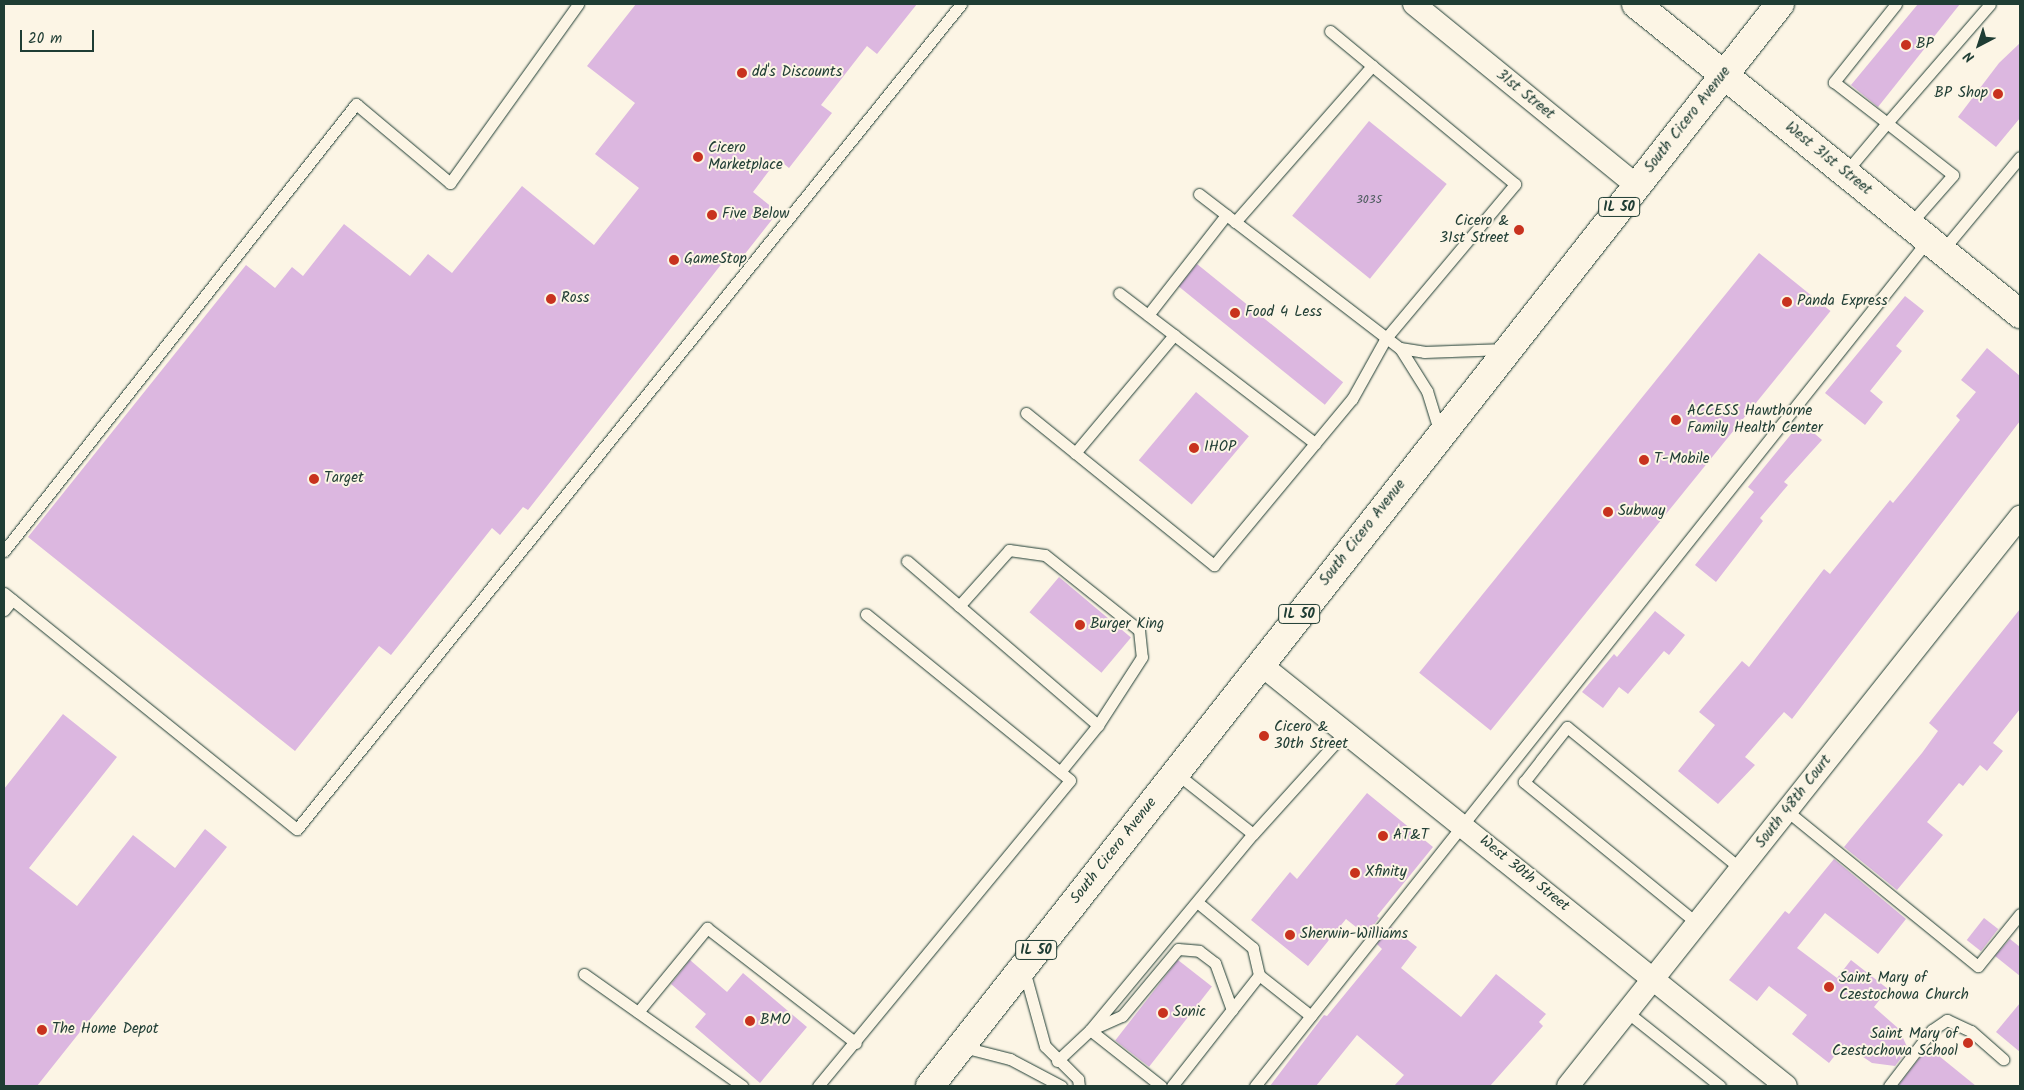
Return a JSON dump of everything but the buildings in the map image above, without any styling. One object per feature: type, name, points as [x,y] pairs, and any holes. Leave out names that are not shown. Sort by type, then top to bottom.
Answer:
[{"type":"main road","name":"West 31st Street","points":[[1636,4],[2020,314]]},
{"type":"main road","name":"South Cicero Avenue","points":[[930,1086],[1723,74],[1780,4]]},
{"type":"street","name":"31st Street","points":[[1414,4],[1636,185]]},
{"type":"street","name":"South 48th Court","points":[[1568,1086],[2020,517]]},
{"type":"street","name":"West 30th Street","points":[[1260,664],[1463,824],[1786,1086]]},
{"type":"lane","points":[[4,551],[356,104],[450,183],[578,4]]},
{"type":"lane","points":[[4,610],[8,596],[297,829],[961,4]]},
{"type":"lane","points":[[1896,4],[1834,82],[1953,175],[1926,239]]},
{"type":"lane","points":[[1845,173],[1990,4]]},
{"type":"lane","points":[[1026,413],[1214,565],[1352,399],[1386,338],[1515,184],[1330,31]]},
{"type":"lane","points":[[1148,315],[1230,218],[1372,66]]},
{"type":"lane","points":[[1254,1086],[1926,239],[2020,157]]},
{"type":"lane","points":[[1199,194],[1400,348],[1427,391],[1441,434]]},
{"type":"lane","points":[[1119,293],[1315,443]]},
{"type":"lane","points":[[1075,453],[1174,334]]},
{"type":"lane","points":[[1400,348],[1424,352],[1508,349]]},
{"type":"lane","points":[[959,606],[1009,550],[1045,555],[1139,630],[1142,657],[1098,725],[1060,772]]},
{"type":"lane","points":[[907,562],[1098,725]]},
{"type":"lane","points":[[818,1086],[856,1043],[1070,780],[866,614]]},
{"type":"lane","points":[[1698,924],[1524,782],[1567,727],[1742,869]]},
{"type":"lane","points":[[1057,1061],[1090,1030],[1253,834],[1346,731]]},
{"type":"lane","points":[[1524,748],[1541,760]]},
{"type":"lane","points":[[1175,773],[1253,834]]},
{"type":"lane","points":[[1788,811],[1978,966],[2020,914]]},
{"type":"lane","points":[[1198,902],[1253,948],[1260,976],[1311,1016]]},
{"type":"lane","points":[[638,1012],[707,928],[856,1043]]},
{"type":"lane","points":[[1090,1030],[1122,1016],[1178,949],[1199,950],[1215,963],[1232,1010]]},
{"type":"lane","points":[[1023,966],[1045,1046],[1057,1061],[1078,1079],[1079,1086]]},
{"type":"lane","points":[[584,974],[742,1086]]},
{"type":"lane","points":[[1172,1086],[1260,976]]},
{"type":"lane","points":[[1628,1012],[1720,1086]]},
{"type":"lane","points":[[1889,1086],[1932,1030],[1947,1020],[1971,1030],[2002,1059]]},
{"type":"lane","points":[[1090,1030],[1161,1086]]},
{"type":"lane","points":[[961,1046],[1010,1058],[1060,1086]]},
{"type":"place","name":"BP","points":[[1906,45]]},
{"type":"place","name":"dd's Discounts","points":[[742,73]]},
{"type":"place","name":"BP Shop","points":[[1998,94]]},
{"type":"place","name":"Cicero Marketplace","points":[[698,157]]},
{"type":"place","name":"Five Below","points":[[712,215]]},
{"type":"place","name":"Cicero & 31st Street","points":[[1519,230]]},
{"type":"place","name":"GameStop","points":[[674,260]]},
{"type":"place","name":"Ross","points":[[551,299]]},
{"type":"place","name":"Panda Express","points":[[1787,302]]},
{"type":"place","name":"Food 4 Less","points":[[1235,313]]},
{"type":"place","name":"ACCESS Hawthorne Family Health Center","points":[[1676,420]]},
{"type":"place","name":"IHOP","points":[[1194,448]]},
{"type":"place","name":"T-Mobile","points":[[1644,460]]},
{"type":"place","name":"Target","points":[[314,479]]},
{"type":"place","name":"Subway","points":[[1608,512]]},
{"type":"place","name":"Burger King","points":[[1080,625]]},
{"type":"place","name":"Cicero & 30th Street","points":[[1264,736]]},
{"type":"place","name":"AT&T","points":[[1383,836]]},
{"type":"place","name":"Xfinity","points":[[1355,873]]},
{"type":"place","name":"Sherwin-Williams","points":[[1290,935]]},
{"type":"place","name":"Saint Mary of Czestochowa Church","points":[[1829,987]]},
{"type":"place","name":"Sonic","points":[[1163,1013]]},
{"type":"place","name":"BMO","points":[[750,1021]]},
{"type":"place","name":"The Home Depot","points":[[42,1030]]},
{"type":"place","name":"Saint Mary of Czestochowa School","points":[[1968,1043]]}]
